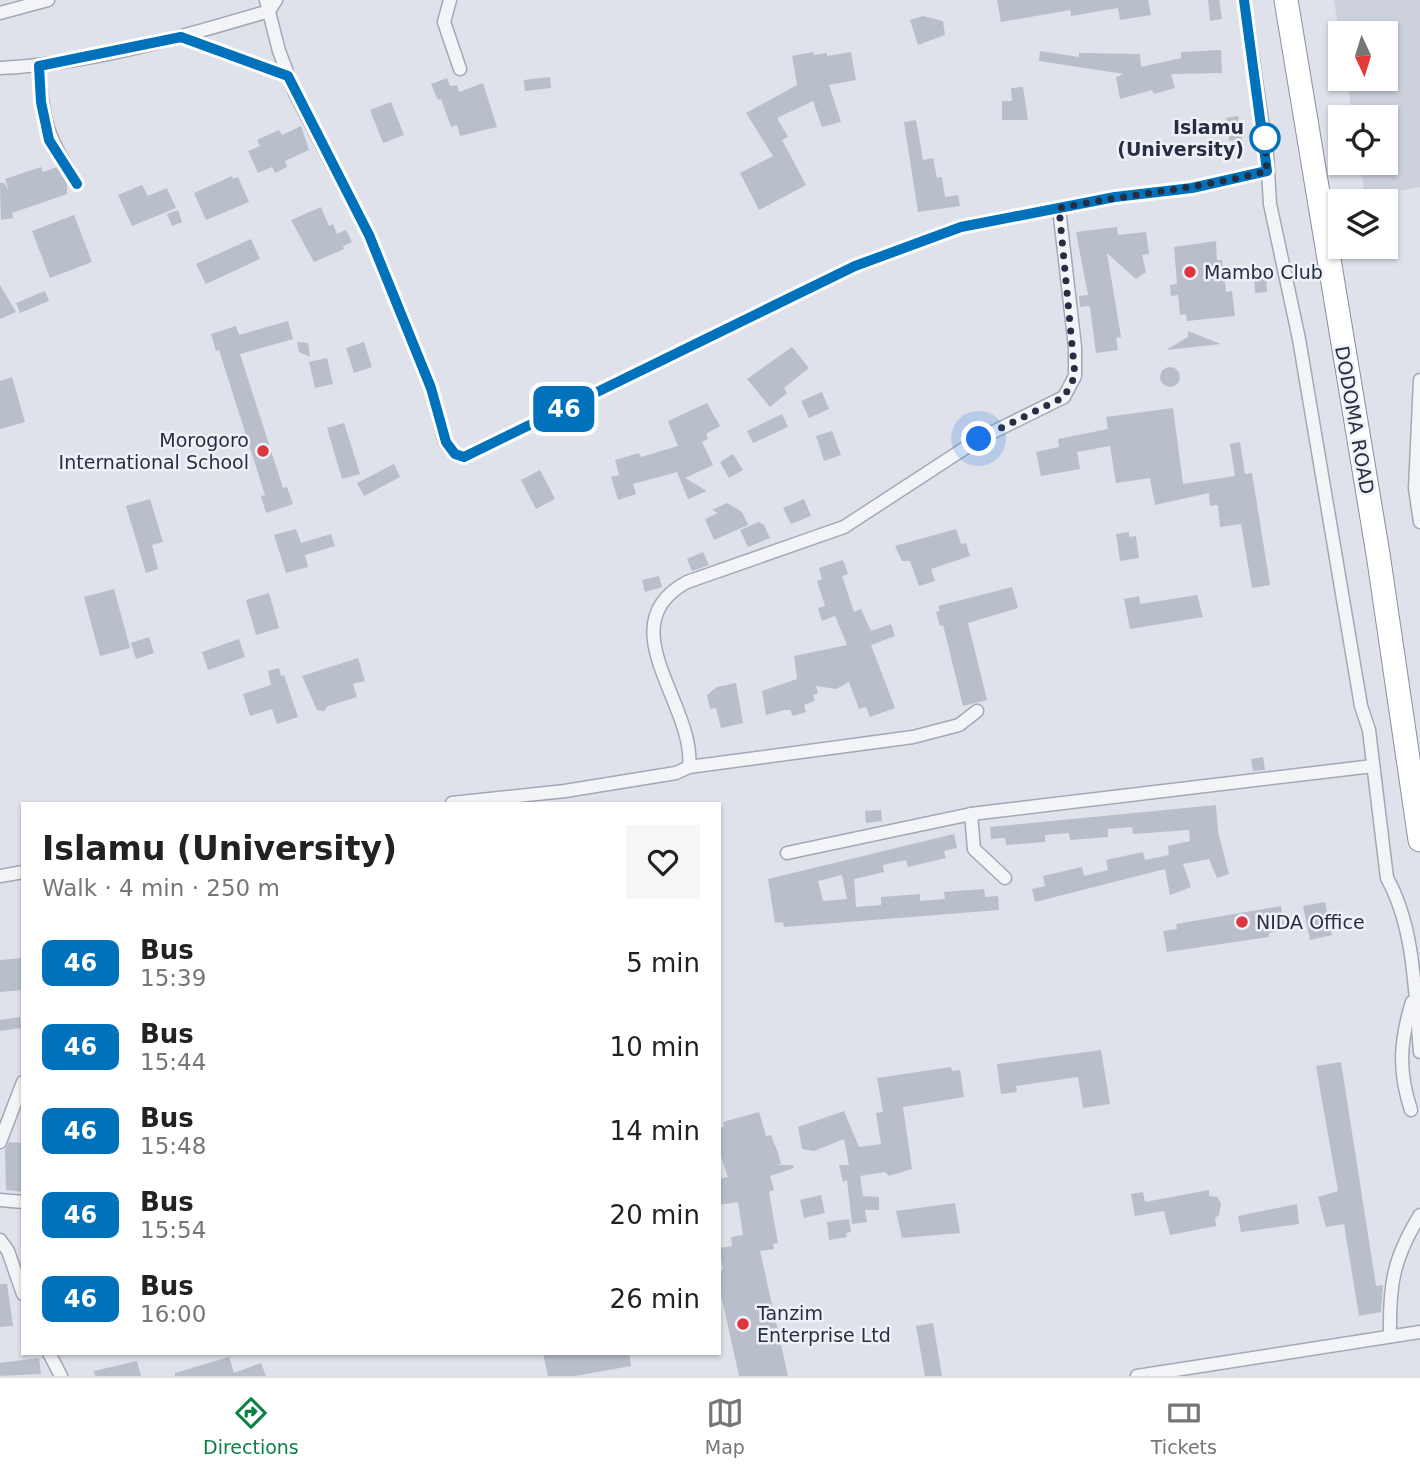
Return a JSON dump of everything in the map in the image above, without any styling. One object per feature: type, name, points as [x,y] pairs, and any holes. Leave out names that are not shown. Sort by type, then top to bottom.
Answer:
[{"type":"highway","name":"DODOMA ROAD","points":[[1286,0],[1378,554],[1418,810],[1420,840]]},
{"type":"street","points":[[0,13],[48,0]]},
{"type":"street","points":[[450,0],[444,22],[460,69]]},
{"type":"street","points":[[1244,0],[1270,204],[1298,339],[1361,706],[1369,730],[1387,878],[1397,896],[1415,995],[1420,1052]]},
{"type":"street","points":[[0,68],[39,66],[181,37],[271,4],[288,76],[369,235],[431,388],[446,442],[455,454],[464,457],[855,266],[961,227],[1115,197],[1192,188],[1267,171]]},
{"type":"street","points":[[181,37],[288,76]]},
{"type":"street","points":[[39,66],[41,102],[49,140],[77,184]]},
{"type":"street","points":[[689,767],[691,751],[656,657],[653,633],[659,602],[669,591],[687,582],[844,527],[979,439],[1064,397],[1075,376],[1075,347],[1059,208]]},
{"type":"street","points":[[1420,380],[1415,488],[1420,522]]},
{"type":"street","points":[[471,802],[547,798],[676,773],[689,767],[914,737],[959,725],[977,711]]},
{"type":"street","points":[[787,853],[971,814],[1373,766]]},
{"type":"street","points":[[971,814],[974,849],[1005,878]]},
{"type":"street","points":[[0,876],[21,872]]},
{"type":"street","points":[[1411,1110],[1403,1087],[1400,1060],[1404,1029],[1415,995]]},
{"type":"street","points":[[0,1142],[21,1087]]},
{"type":"street","points":[[0,1200],[21,1202]]},
{"type":"street","points":[[1390,1336],[1392,1274],[1397,1255],[1420,1214]]},
{"type":"street","points":[[0,1240],[8,1251],[21,1288]]},
{"type":"street","points":[[1145,1375],[1420,1332]]},
{"type":"street","points":[[50,1355],[61,1376]]},
{"type":"shaded area","points":[[1334,0],[1420,0],[1420,187],[1398,191],[1364,189],[1362,175],[1398,175],[1398,105],[1350,105],[1349,91],[1398,91],[1398,21],[1337,21]]},
{"type":"building","points":[[997,0],[1148,0],[1151,15],[1120,20],[1118,8],[1071,16],[1070,10],[1001,22]]},
{"type":"building","points":[[1208,0],[1219,0],[1222,19],[1210,21]]},
{"type":"building","points":[[923,16],[943,21],[945,35],[918,45],[910,20]]},
{"type":"building","points":[[1221,50],[1222,73],[1171,74],[1175,88],[1154,94],[1152,90],[1120,99],[1116,77],[1124,74],[1039,61],[1040,51],[1079,57],[1079,53],[1140,54],[1141,67],[1181,58],[1181,52]]},
{"type":"building","points":[[813,52],[814,55],[827,53],[827,56],[851,52],[856,80],[829,85],[841,122],[822,127],[813,101],[777,118],[788,137],[782,140],[806,185],[759,210],[740,173],[773,156],[746,113],[797,85],[792,56]]},
{"type":"building","points":[[550,77],[551,88],[525,91],[524,80]]},
{"type":"building","points":[[447,78],[450,86],[457,85],[459,92],[483,83],[497,127],[460,136],[457,125],[451,127],[441,99],[438,100],[431,84]]},
{"type":"building","points":[[1023,87],[1028,120],[1002,120],[1002,101],[1012,101],[1011,88]]},
{"type":"building","points":[[391,102],[404,135],[383,143],[370,110]]},
{"type":"building","points":[[1238,116],[1242,139],[1229,141],[1226,118]]},
{"type":"building","points":[[916,120],[923,160],[933,158],[937,178],[942,177],[945,197],[958,195],[960,206],[918,212],[904,122]]},
{"type":"building","points":[[301,126],[309,150],[285,161],[287,167],[275,173],[272,167],[258,173],[248,151],[260,146],[257,140],[279,130],[282,135]]},
{"type":"building","points":[[41,167],[43,172],[57,167],[67,184],[67,194],[12,213],[13,218],[1,220],[0,183],[4,183],[9,191],[5,179]]},
{"type":"building","points":[[232,176],[233,179],[238,177],[249,202],[206,220],[194,193]]},
{"type":"building","points":[[142,185],[148,196],[167,188],[176,208],[132,226],[118,195]]},
{"type":"building","points":[[321,207],[329,226],[333,224],[337,234],[346,230],[352,242],[343,246],[344,249],[314,262],[291,220]]},
{"type":"building","points":[[178,210],[182,222],[172,226],[167,214]]},
{"type":"building","points":[[74,215],[92,262],[50,278],[32,231]]},
{"type":"building","points":[[1117,227],[1118,235],[1146,232],[1149,254],[1142,255],[1146,272],[1136,279],[1107,253],[1121,337],[1116,338],[1118,350],[1096,353],[1090,306],[1080,307],[1079,296],[1088,295],[1076,232]]},
{"type":"building","points":[[251,239],[260,259],[206,284],[196,264]]},
{"type":"building","points":[[1216,241],[1217,260],[1222,260],[1226,292],[1232,291],[1235,316],[1187,321],[1186,314],[1180,315],[1178,295],[1171,296],[1170,285],[1177,284],[1174,247]]},
{"type":"building","points":[[1266,273],[1267,292],[1255,293],[1254,274]]},
{"type":"building","points":[[0,285],[16,312],[0,319]]},
{"type":"building","points":[[45,291],[49,301],[20,313],[16,303]]},
{"type":"building","points":[[288,321],[293,339],[240,354],[283,488],[287,487],[293,504],[266,513],[261,496],[265,495],[219,350],[216,351],[211,334],[236,326],[239,335]]},
{"type":"building","points":[[1188,331],[1221,344],[1166,350],[1188,337]]},
{"type":"building","points":[[297,342],[308,343],[310,357],[299,352]]},
{"type":"building","points":[[364,342],[372,367],[354,373],[346,348]]},
{"type":"building","points":[[792,347],[809,368],[784,388],[787,393],[770,407],[747,379]]},
{"type":"building","points":[[327,358],[333,384],[315,388],[309,362]]},
{"type":"building","points":[[1170,367],[1177,370],[1180,377],[1177,384],[1170,387],[1163,384],[1160,377],[1163,370]]},
{"type":"building","points":[[12,377],[25,422],[0,429],[0,381]]},
{"type":"building","points":[[822,392],[829,409],[809,418],[801,401]]},
{"type":"building","points":[[707,403],[720,426],[706,434],[708,439],[702,442],[713,465],[685,478],[707,491],[688,499],[677,472],[633,484],[636,494],[618,500],[611,477],[619,475],[615,460],[639,453],[641,457],[678,446],[668,421]]},
{"type":"building","points":[[1173,408],[1183,484],[1235,476],[1230,444],[1240,442],[1245,474],[1252,473],[1270,585],[1252,588],[1241,524],[1220,527],[1218,505],[1210,506],[1209,493],[1155,505],[1150,478],[1116,483],[1110,446],[1077,452],[1080,469],[1041,476],[1036,452],[1059,447],[1058,439],[1108,429],[1106,417]]},
{"type":"building","points":[[782,414],[788,427],[753,443],[747,431]]},
{"type":"building","points":[[344,423],[360,474],[342,479],[327,428]]},
{"type":"building","points":[[832,431],[841,455],[824,461],[816,436]]},
{"type":"building","points":[[733,454],[743,470],[729,478],[720,462]]},
{"type":"building","points":[[394,464],[400,477],[364,496],[357,483]]},
{"type":"building","points":[[540,470],[555,499],[536,509],[521,480]]},
{"type":"building","points":[[150,499],[163,542],[152,545],[158,569],[146,573],[126,506]]},
{"type":"building","points":[[804,499],[811,516],[791,524],[783,508]]},
{"type":"building","points":[[727,503],[742,512],[748,525],[714,540],[705,519],[718,513],[712,510]]},
{"type":"building","points":[[759,522],[764,525],[770,538],[748,547],[740,530]]},
{"type":"building","points":[[296,529],[301,543],[331,534],[335,546],[305,555],[308,567],[286,573],[274,535]]},
{"type":"building","points":[[956,529],[961,544],[966,543],[970,556],[931,569],[935,581],[919,586],[910,561],[902,561],[895,546]]},
{"type":"building","points":[[1129,532],[1129,537],[1136,536],[1139,558],[1120,561],[1116,534]]},
{"type":"building","points":[[703,552],[709,565],[692,571],[687,559]]},
{"type":"building","points":[[843,560],[848,574],[842,576],[854,612],[861,609],[871,631],[891,624],[895,636],[871,645],[895,708],[870,717],[866,707],[859,709],[849,682],[836,689],[816,686],[818,693],[813,695],[815,701],[804,705],[806,712],[793,716],[790,710],[784,710],[766,715],[762,691],[797,679],[794,656],[847,645],[835,616],[822,621],[818,608],[825,606],[817,581],[822,579],[819,568]]},
{"type":"building","points":[[659,576],[662,587],[645,592],[642,580]]},
{"type":"building","points":[[1012,587],[1018,608],[968,623],[987,700],[963,706],[943,625],[940,626],[936,612],[940,611],[938,606]]},
{"type":"building","points":[[114,589],[130,648],[100,656],[84,597]]},
{"type":"building","points":[[269,593],[279,628],[256,635],[246,600]]},
{"type":"building","points":[[1197,595],[1203,617],[1130,629],[1124,599],[1139,596],[1140,604]]},
{"type":"building","points":[[149,637],[154,653],[136,659],[131,643]]},
{"type":"building","points":[[239,639],[245,657],[208,670],[202,652]]},
{"type":"building","points":[[358,658],[365,681],[353,684],[357,697],[328,706],[324,711],[317,710],[302,676]]},
{"type":"building","points":[[279,668],[281,676],[284,675],[298,717],[277,724],[272,709],[250,716],[243,694],[271,685],[268,671]]},
{"type":"building","points":[[736,683],[743,723],[721,728],[716,708],[710,709],[707,695],[717,687]]},
{"type":"building","points":[[1263,757],[1265,770],[1253,771],[1251,759]]},
{"type":"building","points":[[1216,805],[1218,832],[1229,874],[1217,878],[1209,859],[1183,864],[1191,887],[1170,895],[1165,869],[1035,902],[1032,889],[1045,886],[1043,876],[1082,867],[1084,876],[1108,870],[1106,860],[1143,852],[1145,860],[1169,855],[1168,846],[1190,841],[1189,830],[1133,834],[1132,827],[1108,829],[1108,837],[1070,840],[1069,833],[1045,835],[1045,842],[1006,845],[1005,838],[991,839],[990,827]]},
{"type":"building","points":[[881,810],[882,821],[866,823],[865,811]]},
{"type":"building","points":[[954,834],[957,848],[944,851],[946,858],[908,867],[906,860],[883,865],[884,872],[854,879],[856,907],[881,905],[881,897],[920,894],[920,901],[945,899],[944,892],[984,889],[985,897],[998,896],[999,910],[784,927],[783,922],[775,923],[768,879]],"holes":[[[842,875],[847,899],[823,901],[818,881]]]},
{"type":"building","points":[[1325,902],[1332,935],[1310,940],[1303,906]]},
{"type":"building","points":[[1281,906],[1285,930],[1269,933],[1269,937],[1167,952],[1163,931],[1177,929],[1176,924]]},
{"type":"building","points":[[21,958],[21,990],[0,992],[0,960]]},
{"type":"building","points":[[20,1017],[21,1028],[0,1031],[0,1020]]},
{"type":"building","points":[[1101,1050],[1110,1104],[1083,1108],[1078,1077],[1016,1086],[1017,1092],[1001,1094],[997,1064]]},
{"type":"building","points":[[1341,1062],[1376,1286],[1383,1285],[1381,1312],[1359,1316],[1344,1224],[1326,1227],[1318,1197],[1338,1191],[1316,1066]]},
{"type":"building","points":[[951,1067],[952,1071],[960,1070],[964,1097],[903,1107],[912,1169],[889,1176],[885,1172],[860,1176],[863,1196],[879,1197],[879,1210],[865,1210],[867,1222],[852,1224],[847,1180],[843,1182],[839,1165],[849,1165],[844,1139],[814,1151],[802,1149],[798,1127],[844,1111],[859,1147],[881,1144],[876,1113],[883,1112],[877,1078]]},
{"type":"building","points":[[759,1112],[766,1136],[771,1135],[778,1153],[781,1164],[776,1165],[793,1165],[794,1168],[770,1176],[774,1190],[769,1192],[778,1243],[773,1244],[774,1249],[760,1251],[788,1376],[739,1376],[721,1295],[721,1248],[732,1246],[731,1237],[743,1235],[738,1202],[721,1205],[721,1179],[728,1177],[721,1157],[723,1122]]},
{"type":"building","points":[[9,1142],[21,1143],[21,1192],[6,1190],[5,1149]]},
{"type":"building","points":[[1209,1190],[1209,1196],[1217,1197],[1221,1203],[1219,1215],[1215,1218],[1216,1226],[1170,1235],[1164,1211],[1135,1216],[1131,1194],[1143,1192],[1145,1202]]},
{"type":"building","points":[[821,1195],[825,1213],[804,1218],[800,1200]]},
{"type":"building","points":[[955,1203],[960,1233],[902,1238],[896,1211]]},
{"type":"building","points":[[1297,1204],[1299,1224],[1241,1232],[1238,1216]]},
{"type":"building","points":[[849,1219],[851,1232],[846,1233],[847,1237],[829,1240],[827,1222]]},
{"type":"building","points":[[0,1284],[7,1284],[13,1326],[0,1327]]},
{"type":"building","points":[[933,1323],[942,1376],[925,1376],[916,1326]]},
{"type":"building","points":[[543,1355],[629,1355],[631,1366],[575,1376],[548,1376]]},
{"type":"building","points":[[229,1357],[234,1373],[261,1363],[266,1376],[175,1376],[175,1373]]},
{"type":"building","points":[[39,1358],[41,1374],[0,1376],[0,1363]]},
{"type":"building","points":[[137,1361],[141,1376],[95,1376],[94,1371]]},
{"type":"bus line","name":"46","points":[[77,184],[49,140],[41,102],[39,66],[181,37],[288,76],[369,235],[431,388],[446,442],[455,454],[464,457],[855,266],[961,227],[1115,197],[1192,188],[1267,171],[1267,155],[1244,0]]},
{"type":"place","name":"Islamu (University)","points":[[1265,138]]},
{"type":"place","name":"Mambo Club","points":[[1190,272]]},
{"type":"place","name":"Morogoro International School","points":[[263,451]]},
{"type":"place","name":"NIDA Office","points":[[1242,922]]},
{"type":"place","name":"Tanzim Enterprise Ltd","points":[[743,1324]]},
{"type":"route","points":[[979,439],[1064,397],[1075,376],[1075,347],[1059,208],[1115,197],[1192,188],[1267,171],[1264,131],[1265,138]]}]
